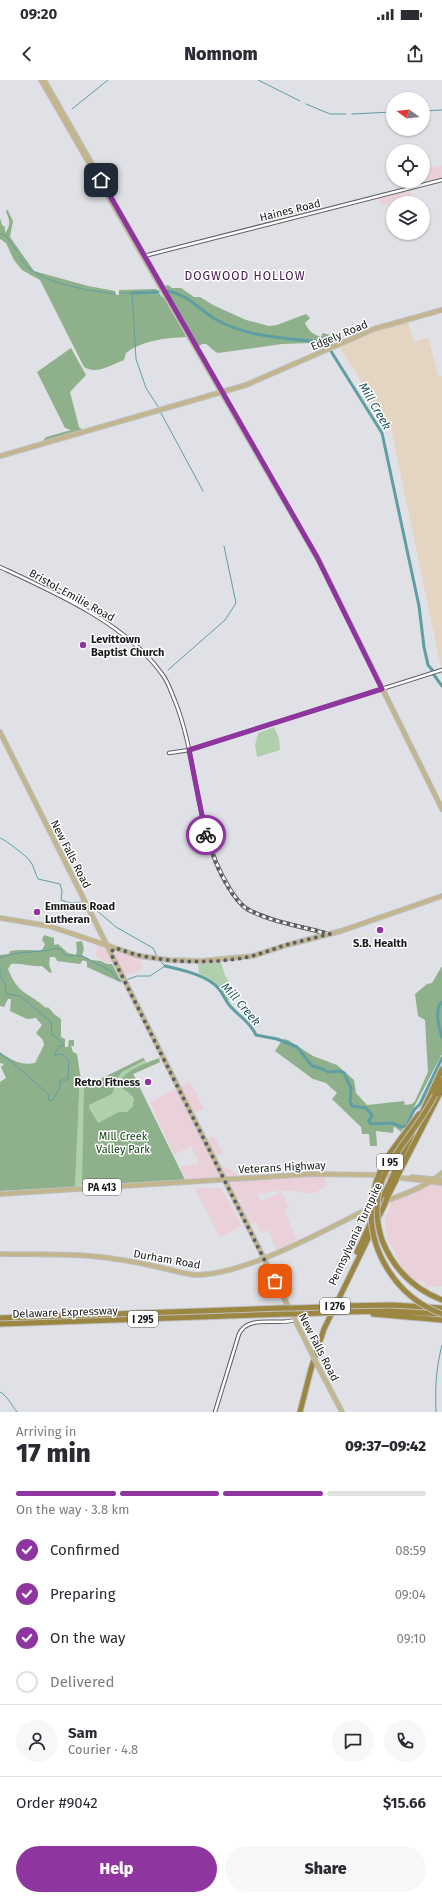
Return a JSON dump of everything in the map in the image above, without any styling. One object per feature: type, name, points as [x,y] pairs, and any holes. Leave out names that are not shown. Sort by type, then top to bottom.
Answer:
[{"type":"highway","name":"Pennsylvania Turnpike","points":[[299,1412],[308,1368],[319,1336],[378,1208],[387,1198],[426,1101],[442,1069]]},
{"type":"highway","name":"I 95","points":[[442,1080],[419,1123],[391,1160],[382,1178],[378,1195],[377,1211],[382,1240],[391,1258],[403,1275],[423,1291],[442,1300]]},
{"type":"highway","name":"Pennsylvania Turnpike","points":[[299,1412],[324,1329],[383,1203],[442,1089]]},
{"type":"highway","name":"I 95","points":[[426,1101],[419,1114],[395,1146],[381,1169],[372,1200],[371,1218],[373,1236],[386,1268],[410,1295],[425,1306],[442,1314]]},
{"type":"highway","name":"Delaware Expressway","points":[[0,1324],[322,1313],[392,1305],[442,1308]]},
{"type":"highway","name":"Delaware Expressway","points":[[0,1318],[325,1306],[340,1310],[442,1314]]},
{"type":"highway","points":[[340,1310],[442,1320]]},
{"type":"main road","points":[[41,80],[212,375],[212,379],[234,414],[319,561],[442,809]]},
{"type":"main road","points":[[44,80],[143,256]]},
{"type":"main road","name":"Edgely Road","points":[[0,456],[175,407],[246,385],[377,328],[442,310]]},
{"type":"main road","name":"New Falls Road","points":[[0,732],[342,1412]]},
{"type":"main road","points":[[0,918],[47,925],[154,959],[188,961],[247,957],[330,934],[442,896]]},
{"type":"main road","points":[[97,942],[100,939],[101,934]]},
{"type":"main road","points":[[111,954],[116,948]]},
{"type":"main road","name":"Veterans Highway","points":[[0,1194],[320,1173],[433,1180]]},
{"type":"main road","points":[[442,1173],[442,1180]]},
{"type":"main road","name":"Durham Road","points":[[0,1254],[102,1257],[197,1275],[233,1268],[264,1258],[372,1207],[420,1188],[442,1173]]},
{"type":"main road","name":"Veterans Highway","points":[[396,1177],[419,1180],[442,1180]]},
{"type":"main road","points":[[419,1180],[420,1188]]},
{"type":"street","name":"Haines Road","points":[[143,256],[442,180]]},
{"type":"street","name":"Bristol-Emilie Road","points":[[0,567],[58,594],[123,634],[136,644],[165,677],[183,720],[209,847],[217,868],[238,902],[249,910],[259,914],[330,934]]},
{"type":"street","points":[[169,753],[189,750],[442,670]]},
{"type":"street","points":[[215,1412],[239,1334],[243,1328],[251,1323],[295,1320]]},
{"type":"shaded area","points":[[442,165],[442,179],[430,182],[430,168]]},
{"type":"shaded area","points":[[410,189],[412,196],[386,196],[386,205],[381,206],[379,197]]},
{"type":"shaded area","points":[[408,322],[414,342],[428,338],[439,377],[442,376],[442,668],[391,428],[339,346],[373,331]]},
{"type":"shaded area","points":[[97,944],[103,946],[112,962],[107,963],[96,956]]},
{"type":"shaded area","points":[[116,952],[139,959],[143,969],[126,976],[115,957]]},
{"type":"shaded area","points":[[190,1082],[204,1109],[188,1114],[202,1142],[214,1136],[223,1153],[212,1159],[216,1167],[219,1165],[226,1167],[237,1173],[237,1177],[186,1180],[180,1166],[196,1164],[199,1162],[191,1146],[174,1155],[150,1102]]},
{"type":"shaded area","points":[[323,1175],[327,1185],[315,1193],[286,1190],[257,1194],[261,1201],[282,1192],[289,1208],[284,1210],[297,1240],[276,1250],[268,1230],[261,1233],[256,1222],[250,1225],[239,1202],[253,1195],[241,1200],[237,1199],[230,1184],[234,1181]]},
{"type":"shaded area","points":[[434,1184],[441,1184],[442,1187],[442,1286],[425,1287],[425,1282],[414,1280],[402,1269],[393,1247],[388,1242],[385,1224],[386,1216],[392,1202]]},
{"type":"shaded area","points":[[198,1188],[221,1188],[242,1226],[220,1237],[196,1192]]},
{"type":"green space","points":[[7,209],[13,221],[10,237],[34,271],[88,286],[115,291],[116,295],[119,295],[119,290],[156,289],[162,297],[169,300],[164,286],[168,285],[172,288],[181,288],[194,297],[200,297],[213,305],[246,320],[269,326],[277,325],[306,314],[310,318],[305,323],[309,330],[321,337],[323,333],[330,335],[333,344],[327,348],[317,349],[312,343],[282,344],[218,353],[205,344],[194,349],[187,337],[171,338],[155,340],[140,345],[126,353],[124,360],[109,367],[93,370],[84,367],[40,280],[22,270],[14,260],[6,243],[0,239],[0,218],[2,225],[5,227],[5,233],[9,225],[6,212]]},
{"type":"green space","points":[[71,348],[86,375],[70,392],[79,427],[83,430],[82,432],[43,441],[46,437],[71,430],[65,428],[37,372]]},
{"type":"green space","points":[[274,727],[279,738],[280,750],[257,757],[255,745],[258,733]]},
{"type":"green space","points":[[44,935],[54,938],[54,945],[58,944],[68,953],[76,955],[76,942],[82,941],[84,949],[82,955],[91,960],[112,964],[122,983],[87,967],[87,962],[83,960],[80,964],[57,961],[55,957],[50,957],[49,965],[52,972],[50,973],[42,966],[11,964],[8,969],[12,978],[20,989],[46,1008],[48,1007],[61,1019],[61,1037],[65,1039],[65,1047],[68,1047],[69,1040],[74,1040],[74,1046],[71,1046],[73,1052],[77,1054],[80,1074],[75,1187],[0,1191],[0,1082],[6,1078],[1,1067],[4,1064],[0,1063],[0,1052],[16,1062],[30,1064],[35,1063],[44,1045],[43,1040],[36,1033],[42,1025],[36,1018],[27,1019],[10,1011],[11,999],[8,999],[4,1007],[0,1006],[0,955],[9,954],[10,951],[15,950],[42,950],[45,944],[42,940]]},
{"type":"green space","points":[[221,962],[225,975],[237,996],[227,1001],[221,989],[199,973],[198,964]]},
{"type":"green space","points":[[442,966],[442,1054],[401,1132],[394,1126],[393,1133],[376,1131],[377,1146],[370,1146],[369,1134],[362,1134],[361,1127],[332,1099],[337,1093],[326,1083],[313,1079],[275,1051],[283,1039],[288,1040],[313,1056],[337,1065],[354,1080],[356,1093],[367,1105],[404,1101],[405,1105],[412,1104],[415,1101],[428,1072],[425,1020],[418,1016],[415,994],[427,984],[432,983]]},
{"type":"green space","name":"Mill Creek Valley Park","points":[[143,1058],[147,1063],[159,1058],[160,1062],[133,1074],[185,1180],[82,1185],[75,1187],[80,1074],[85,1087]]},
{"type":"green space","name":"Mill Creek Valley Park","points":[[143,1058],[145,1060],[122,1072],[118,1077],[112,1094],[89,1105],[89,1108],[98,1123],[119,1112],[127,1112],[133,1106],[134,1098],[120,1087],[121,1082],[128,1073],[134,1069],[159,1058],[160,1062],[133,1074],[185,1180],[82,1185],[84,1087]]},
{"type":"waterway","points":[[72,109],[108,80]]},
{"type":"waterway","points":[[258,80],[300,101]]},
{"type":"waterway","points":[[306,104],[330,114],[346,114]]},
{"type":"waterway","points":[[430,111],[442,110]]},
{"type":"waterway","points":[[352,114],[386,112]]},
{"type":"waterway","name":"Mill Creek","points":[[0,234],[6,236],[17,251]]},
{"type":"waterway","name":"Mill Creek","points":[[20,256],[27,267],[46,278],[69,286],[115,294]]},
{"type":"waterway","name":"Mill Creek","points":[[168,291],[182,296],[215,319],[240,330],[266,336],[324,343],[329,348],[382,433],[419,606],[424,647],[428,665],[433,671]]},
{"type":"waterway","name":"Mill Creek","points":[[132,293],[158,292]]},
{"type":"waterway","points":[[119,293],[132,293],[136,359],[146,388],[159,408]]},
{"type":"waterway","points":[[161,413],[203,491]]},
{"type":"waterway","points":[[168,670],[225,620],[236,603],[224,546]]},
{"type":"waterway","name":"Mill Creek","points":[[434,675],[442,686]]},
{"type":"waterway","points":[[0,838],[28,859],[33,865],[38,879],[60,884],[62,891],[61,900],[70,903],[82,902]]},
{"type":"waterway","points":[[88,903],[116,927],[153,948],[158,958]]},
{"type":"waterway","name":"Mill Creek","points":[[0,958],[14,954],[56,948],[62,950],[65,955],[82,956],[111,971],[118,980],[123,980]]},
{"type":"waterway","name":"Mill Creek","points":[[126,980],[137,976],[150,976],[165,966],[159,960]]},
{"type":"waterway","name":"Mill Creek","points":[[0,966],[0,974]]},
{"type":"waterway","name":"Mill Creek","points":[[165,966],[194,974],[214,984],[221,991],[229,1005],[248,1023],[256,1035],[277,1039],[297,1047],[312,1066],[328,1072],[339,1071],[344,1073],[351,1088],[350,1101],[352,1106],[366,1108],[372,1115],[369,1121],[371,1124],[392,1123],[402,1127],[406,1126],[414,1110],[420,1104],[442,1058]]},
{"type":"waterway","name":"Mill Creek","points":[[0,975],[5,984],[6,994],[20,996],[51,1022],[52,1035],[63,1043],[63,1046],[59,1046],[55,1055],[62,1054],[69,1061],[68,1080],[60,1080],[60,1088],[52,1101],[48,1100],[49,1095],[12,1062],[0,1054]]},
{"type":"waterway","name":"Mill Creek","points":[[442,1002],[438,1009],[442,1037]]},
{"type":"waterway","points":[[436,1412],[436,1378],[442,1345]]},
{"type":"waterway","points":[[0,1392],[7,1398],[17,1412]]},
{"type":"way so far","points":[[206,835],[217,868],[238,902],[253,912],[283,922],[330,934],[287,945],[253,956],[236,959],[188,961],[154,959],[139,956],[116,948],[111,952],[111,954],[275,1281]]},
{"type":"place","name":"Levittown Baptist Church","points":[[83,645]]},
{"type":"place","name":"Emmaus Road Lutheran","points":[[37,912]]},
{"type":"place","name":"S.B. Health","points":[[380,930]]},
{"type":"place","name":"Retro Fitness","points":[[148,1082]]},
{"type":"district","name":"DOGWOOD HOLLOW","points":[[245,276]]},
{"type":"route","points":[[101,180],[317,557],[382,689],[189,750],[206,835]]}]
